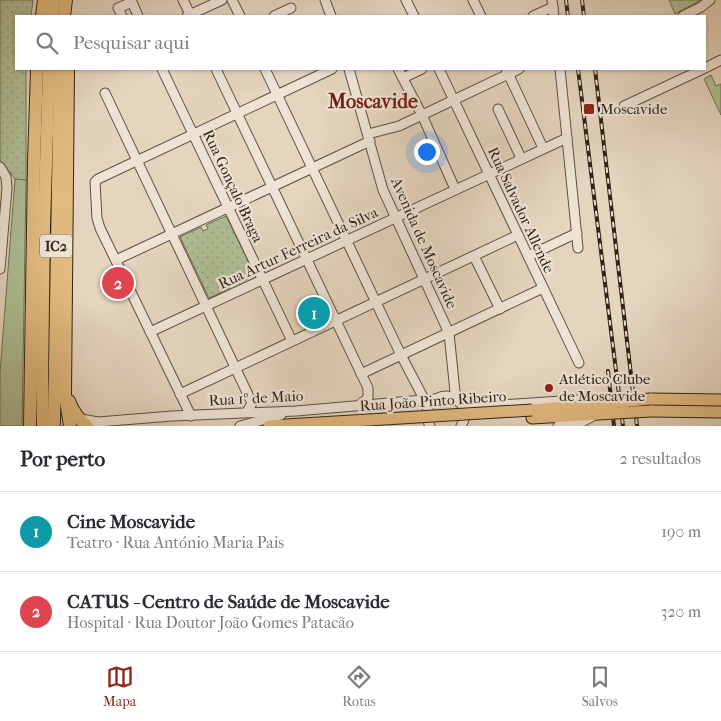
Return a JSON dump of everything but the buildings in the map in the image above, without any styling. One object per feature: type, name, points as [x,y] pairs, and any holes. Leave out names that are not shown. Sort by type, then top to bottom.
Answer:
[{"type":"highway","points":[[42,15],[44,0]]},
{"type":"highway","points":[[52,15],[54,0]]},
{"type":"highway","points":[[64,15],[66,0]]},
{"type":"highway","points":[[37,70],[34,161],[42,425]]},
{"type":"highway","name":"IC2","points":[[42,425],[49,70]]},
{"type":"highway","name":"IC2","points":[[42,425],[60,70]]},
{"type":"highway","points":[[68,70],[66,394],[79,424]]},
{"type":"main road","points":[[651,405],[721,400]]},
{"type":"main road","points":[[651,405],[721,412]]},
{"type":"main road","name":"Rua João Pinto Ribeiro","points":[[400,426],[651,405]]},
{"type":"main road","name":"Rua João Pinto Ribeiro","points":[[269,426],[532,414]]},
{"type":"street","points":[[184,0],[190,15]]},
{"type":"street","points":[[192,15],[222,0]]},
{"type":"street","points":[[232,0],[240,15]]},
{"type":"street","points":[[326,0],[331,15]]},
{"type":"street","points":[[406,0],[414,15]]},
{"type":"street","points":[[473,0],[480,15]]},
{"type":"street","points":[[686,15],[702,7],[710,0]]},
{"type":"street","points":[[122,15],[118,8],[132,2],[135,15]]},
{"type":"street","points":[[276,15],[291,8]]},
{"type":"street","points":[[536,15],[553,8]]},
{"type":"street","points":[[706,67],[721,60]]},
{"type":"street","name":"Rua Gonçalo Braga","points":[[162,70],[292,341]]},
{"type":"street","points":[[216,70],[368,388],[369,394],[366,401],[359,405]]},
{"type":"street","points":[[265,70],[401,355],[424,399]]},
{"type":"street","points":[[191,416],[99,225],[95,184],[98,179],[330,70]]},
{"type":"street","name":"Avenida de Moscavide","points":[[349,70],[383,190],[448,333],[455,392],[464,411],[463,425]]},
{"type":"street","points":[[398,70],[422,115],[455,189]]},
{"type":"street","points":[[402,78],[420,70]]},
{"type":"street","name":"Rua Salvador Allende","points":[[439,70],[578,364]]},
{"type":"street","points":[[560,70],[578,248]]},
{"type":"street","points":[[624,106],[700,70]]},
{"type":"street","points":[[116,260],[312,168],[369,138],[422,115],[507,71],[543,148]]},
{"type":"street","points":[[105,93],[252,403],[247,412]]},
{"type":"street","points":[[498,109],[521,158]]},
{"type":"street","name":"Rua Artur Ferreira da Silva","points":[[150,332],[488,173],[567,138]]},
{"type":"street","points":[[0,167],[6,177],[7,188],[0,269]]},
{"type":"street","points":[[528,256],[577,233]]},
{"type":"street","points":[[180,394],[518,235]]},
{"type":"street","points":[[474,256],[500,309]]},
{"type":"street","points":[[361,374],[543,288]]},
{"type":"street","name":"Rua João Pinto Ribeiro","points":[[435,399],[447,396],[459,402],[491,406],[577,400],[599,409]]},
{"type":"street","points":[[430,426],[426,413],[435,399]]},
{"type":"street","name":"Rua 1º de Maio","points":[[79,424],[435,399]]},
{"type":"street","name":"Rua João Pinto Ribeiro","points":[[558,426],[582,422],[599,409]]},
{"type":"street","points":[[240,426],[296,410]]},
{"type":"green space","points":[[0,0],[33,0],[31,15],[15,15],[15,70],[26,70],[26,180],[15,179],[0,160]]},
{"type":"green space","points":[[669,0],[701,0],[675,14]]},
{"type":"green space","points":[[711,75],[716,86],[721,84],[721,115],[704,79]]},
{"type":"green space","points":[[15,179],[26,180],[22,426],[0,426],[0,373]]},
{"type":"green space","points":[[226,216],[253,271],[246,275],[248,279],[235,285],[233,282],[229,284],[230,288],[209,298],[180,237],[201,227],[203,231],[208,229],[206,225]]},
{"type":"railway","points":[[566,0],[568,15]]},
{"type":"railway","points":[[582,0],[584,15]]},
{"type":"railway","points":[[578,70],[623,426]]},
{"type":"railway","points":[[595,70],[637,426]]},
{"type":"railway","points":[[608,371],[614,426]]},
{"type":"place","name":"Moscavide","points":[[589,109]]},
{"type":"place","name":"CATUS - Centro de Saúde de Moscavide","points":[[118,283]]},
{"type":"place","name":"Cine Moscavide","points":[[314,313]]},
{"type":"place","name":"Atlético Clube de Moscavide","points":[[549,388]]},
{"type":"district","name":"Moscavide","points":[[373,101]]}]
